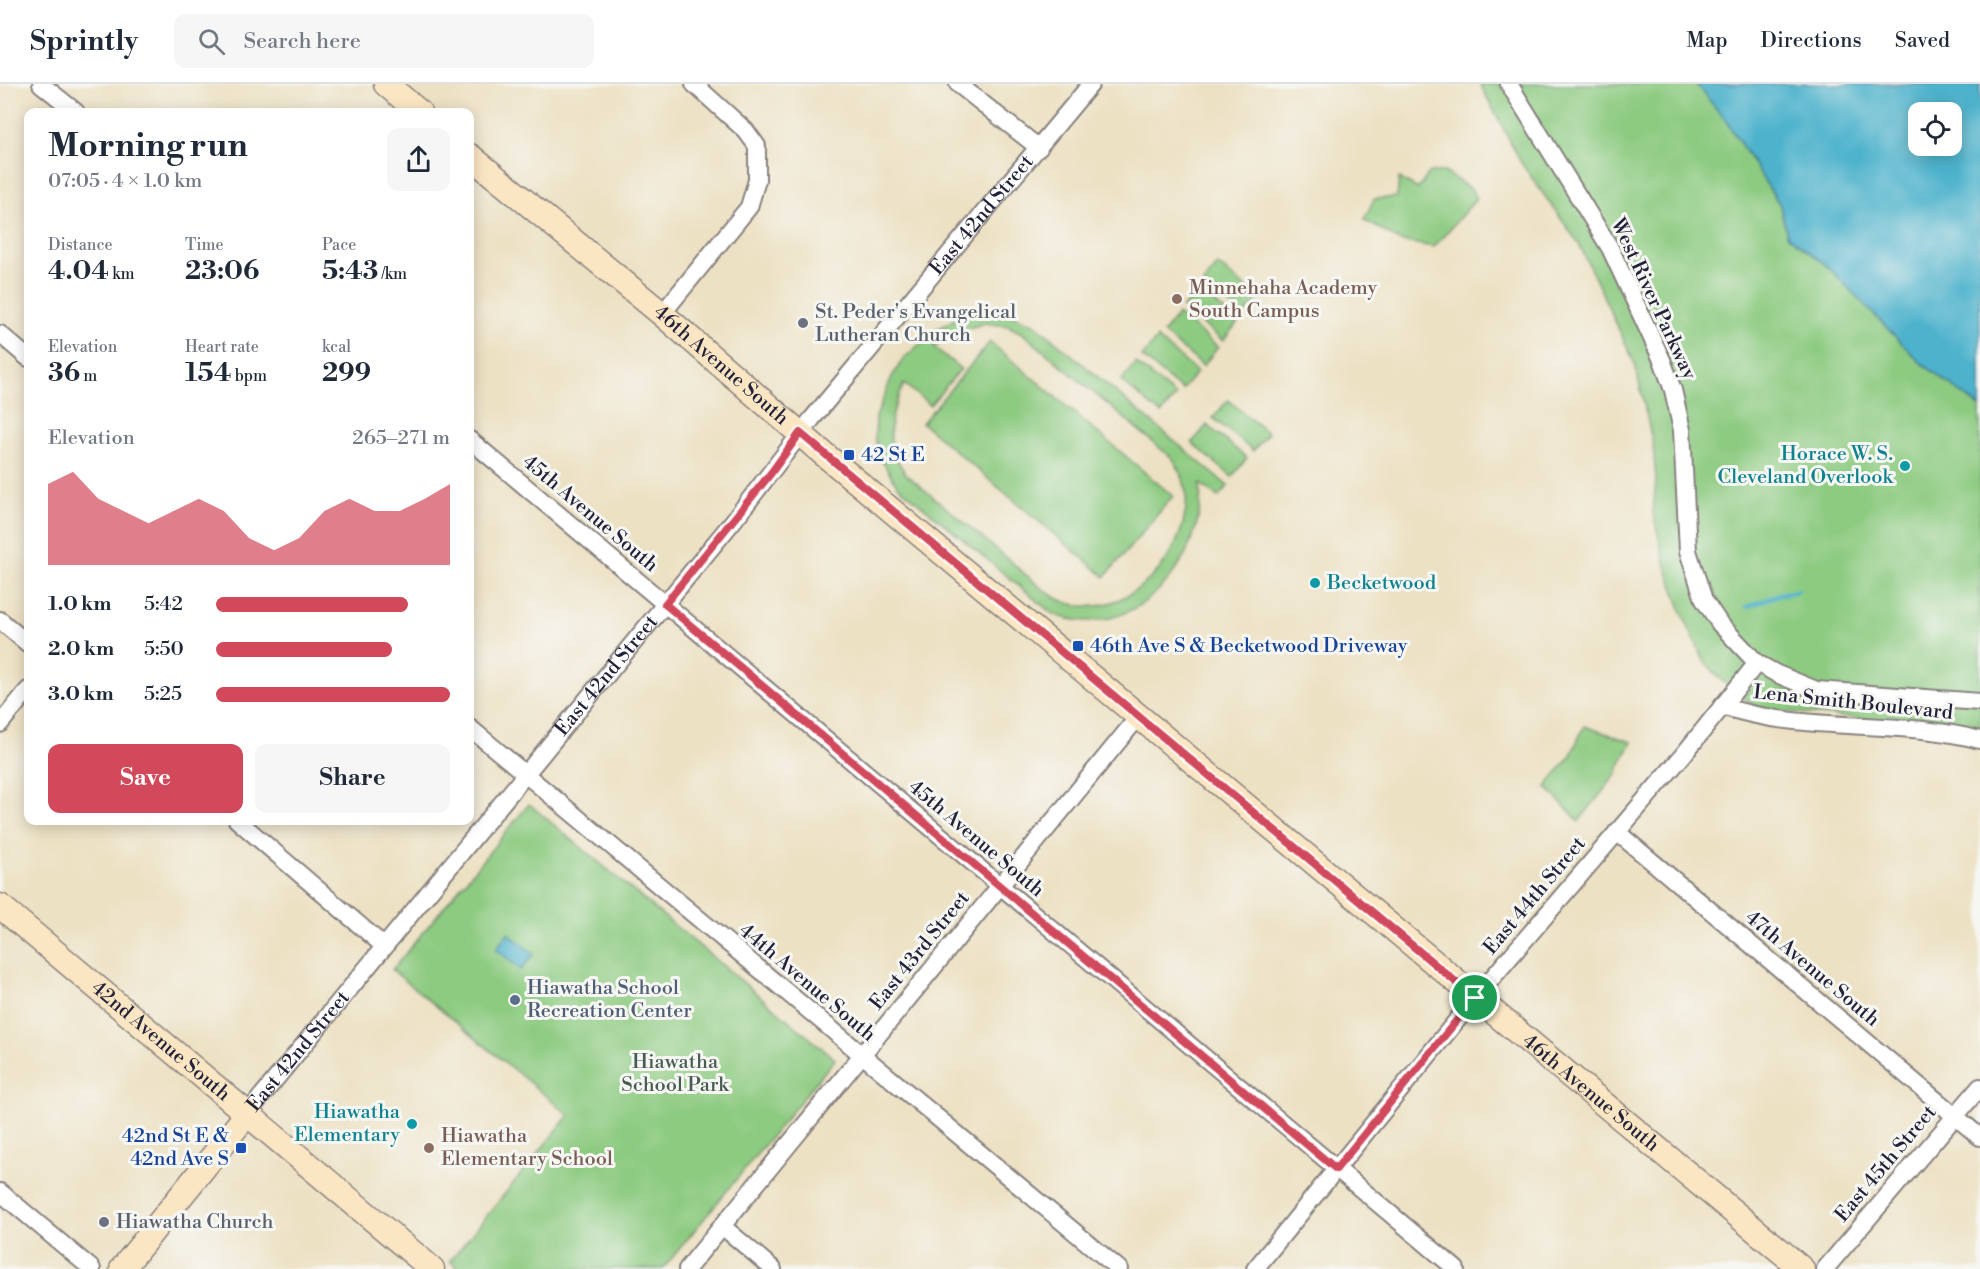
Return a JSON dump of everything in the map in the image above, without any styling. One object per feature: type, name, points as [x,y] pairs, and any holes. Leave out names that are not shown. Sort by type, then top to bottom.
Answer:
[{"type":"street","points":[[42,84],[71,108]]},
{"type":"street","points":[[386,84],[414,108]]},
{"type":"street","points":[[662,314],[749,207],[757,180],[756,146],[746,131],[694,84]]},
{"type":"street","points":[[958,84],[1039,148]]},
{"type":"street","name":"East 42nd Street","points":[[122,1269],[749,502],[800,433],[1091,84]]},
{"type":"street","name":"West River Parkway","points":[[1509,84],[1610,248],[1662,360],[1673,390],[1682,430],[1688,551],[1704,600],[1720,624],[1757,663],[1816,690],[1980,702]]},
{"type":"street","name":"46th Avenue South","points":[[474,159],[662,314],[800,433],[1802,1269]]},
{"type":"street","points":[[0,334],[24,355]]},
{"type":"street","name":"45th Avenue South","points":[[474,443],[1456,1269]]},
{"type":"street","points":[[0,620],[24,641]]},
{"type":"street","name":"East 44th Street","points":[[1255,1269],[1475,998],[1757,663]]},
{"type":"street","points":[[0,724],[24,695]]},
{"type":"street","name":"Lena Smith Boulevard","points":[[1722,706],[1790,719],[1917,730],[1980,740]]},
{"type":"street","name":"East 43rd Street","points":[[687,1269],[1139,716]]},
{"type":"street","name":"44th Avenue South","points":[[474,731],[1119,1269]]},
{"type":"street","points":[[243,825],[385,947]]},
{"type":"street","name":"47th Avenue South","points":[[1617,832],[1980,1137]]},
{"type":"street","name":"42nd Avenue South","points":[[0,906],[432,1269]]},
{"type":"street","name":"East 45th Street","points":[[1825,1269],[1980,1087]]},
{"type":"street","points":[[0,1192],[92,1269]]},
{"type":"street","points":[[722,1226],[773,1269]]},
{"type":"green space","points":[[1480,84],[1696,84],[1724,118],[1780,205],[1787,235],[1826,265],[1919,361],[1980,407],[1980,733],[1957,728],[1758,709],[1721,680],[1704,661],[1683,615],[1665,563],[1653,513],[1656,480],[1653,445],[1635,364],[1579,244],[1522,164]]},
{"type":"green space","points":[[1443,171],[1472,190],[1476,199],[1434,247],[1400,241],[1364,220],[1374,199],[1397,197],[1399,178],[1418,189],[1429,173]]},
{"type":"green space","points":[[1218,265],[1259,298],[1243,316],[1203,283]]},
{"type":"green space","points":[[1198,289],[1238,322],[1223,341],[1183,308]]},
{"type":"green space","points":[[982,310],[1005,312],[1036,325],[1228,486],[1219,497],[1200,484],[1199,513],[1191,541],[1178,567],[1159,590],[1137,607],[1111,618],[1083,621],[1053,614],[897,485],[879,456],[875,438],[876,417],[892,376],[904,358],[937,329],[962,315]],"holes":[[[984,323],[1008,326],[1022,333],[1173,459],[1183,480],[1186,491],[1186,512],[1175,545],[1157,572],[1144,584],[1116,601],[1084,606],[1068,603],[1052,595],[907,475],[894,452],[890,431],[894,408],[904,384],[930,405],[961,369],[934,347],[953,334]]]},
{"type":"green space","points":[[1178,314],[1218,347],[1203,366],[1163,333]]},
{"type":"green space","points":[[1157,338],[1197,372],[1182,390],[1142,357]]},
{"type":"green space","points":[[990,342],[1173,496],[1105,577],[922,423]]},
{"type":"green space","points":[[1136,363],[1176,396],[1161,414],[1121,381]]},
{"type":"green space","points":[[1228,400],[1268,433],[1253,451],[1213,418]]},
{"type":"green space","points":[[1207,425],[1247,458],[1232,477],[1192,443]]},
{"type":"green space","points":[[1584,726],[1632,742],[1614,777],[1579,821],[1546,787],[1571,755]]},
{"type":"green space","name":"Hiawatha School Park","points":[[529,804],[835,1059],[663,1269],[459,1269],[450,1261],[569,1115],[392,970]]},
{"type":"water","points":[[1696,84],[1980,84],[1980,407],[1919,361],[1826,265],[1787,235],[1780,205],[1724,118]]},
{"type":"water","points":[[508,933],[534,954],[521,970],[496,949]]},
{"type":"waterway","points":[[1747,607],[1780,594],[1798,591]]},
{"type":"place","name":"Minnehaha Academy South Campus","points":[[1177,299]]},
{"type":"place","name":"St. Peder's Evangelical Lutheran Church","points":[[803,323]]},
{"type":"place","name":"42 St E","points":[[849,455]]},
{"type":"place","name":"Horace W. S. Cleveland Overlook","points":[[1905,466]]},
{"type":"place","name":"Becketwood","points":[[1315,583]]},
{"type":"place","name":"46th Ave S & Becketwood Driveway","points":[[1078,646]]},
{"type":"place","name":"Hiawatha School Recreation Center","points":[[515,1000]]},
{"type":"place","name":"Hiawatha Elementary","points":[[412,1124]]},
{"type":"place","name":"42nd St E & 42nd Ave S","points":[[241,1148]]},
{"type":"place","name":"Hiawatha Elementary School","points":[[429,1148]]},
{"type":"place","name":"Hiawatha Church","points":[[104,1222]]},
{"type":"route","points":[[800,433],[1475,998],[1408,1084],[1336,1169],[665,604],[734,520],[800,433]]}]
